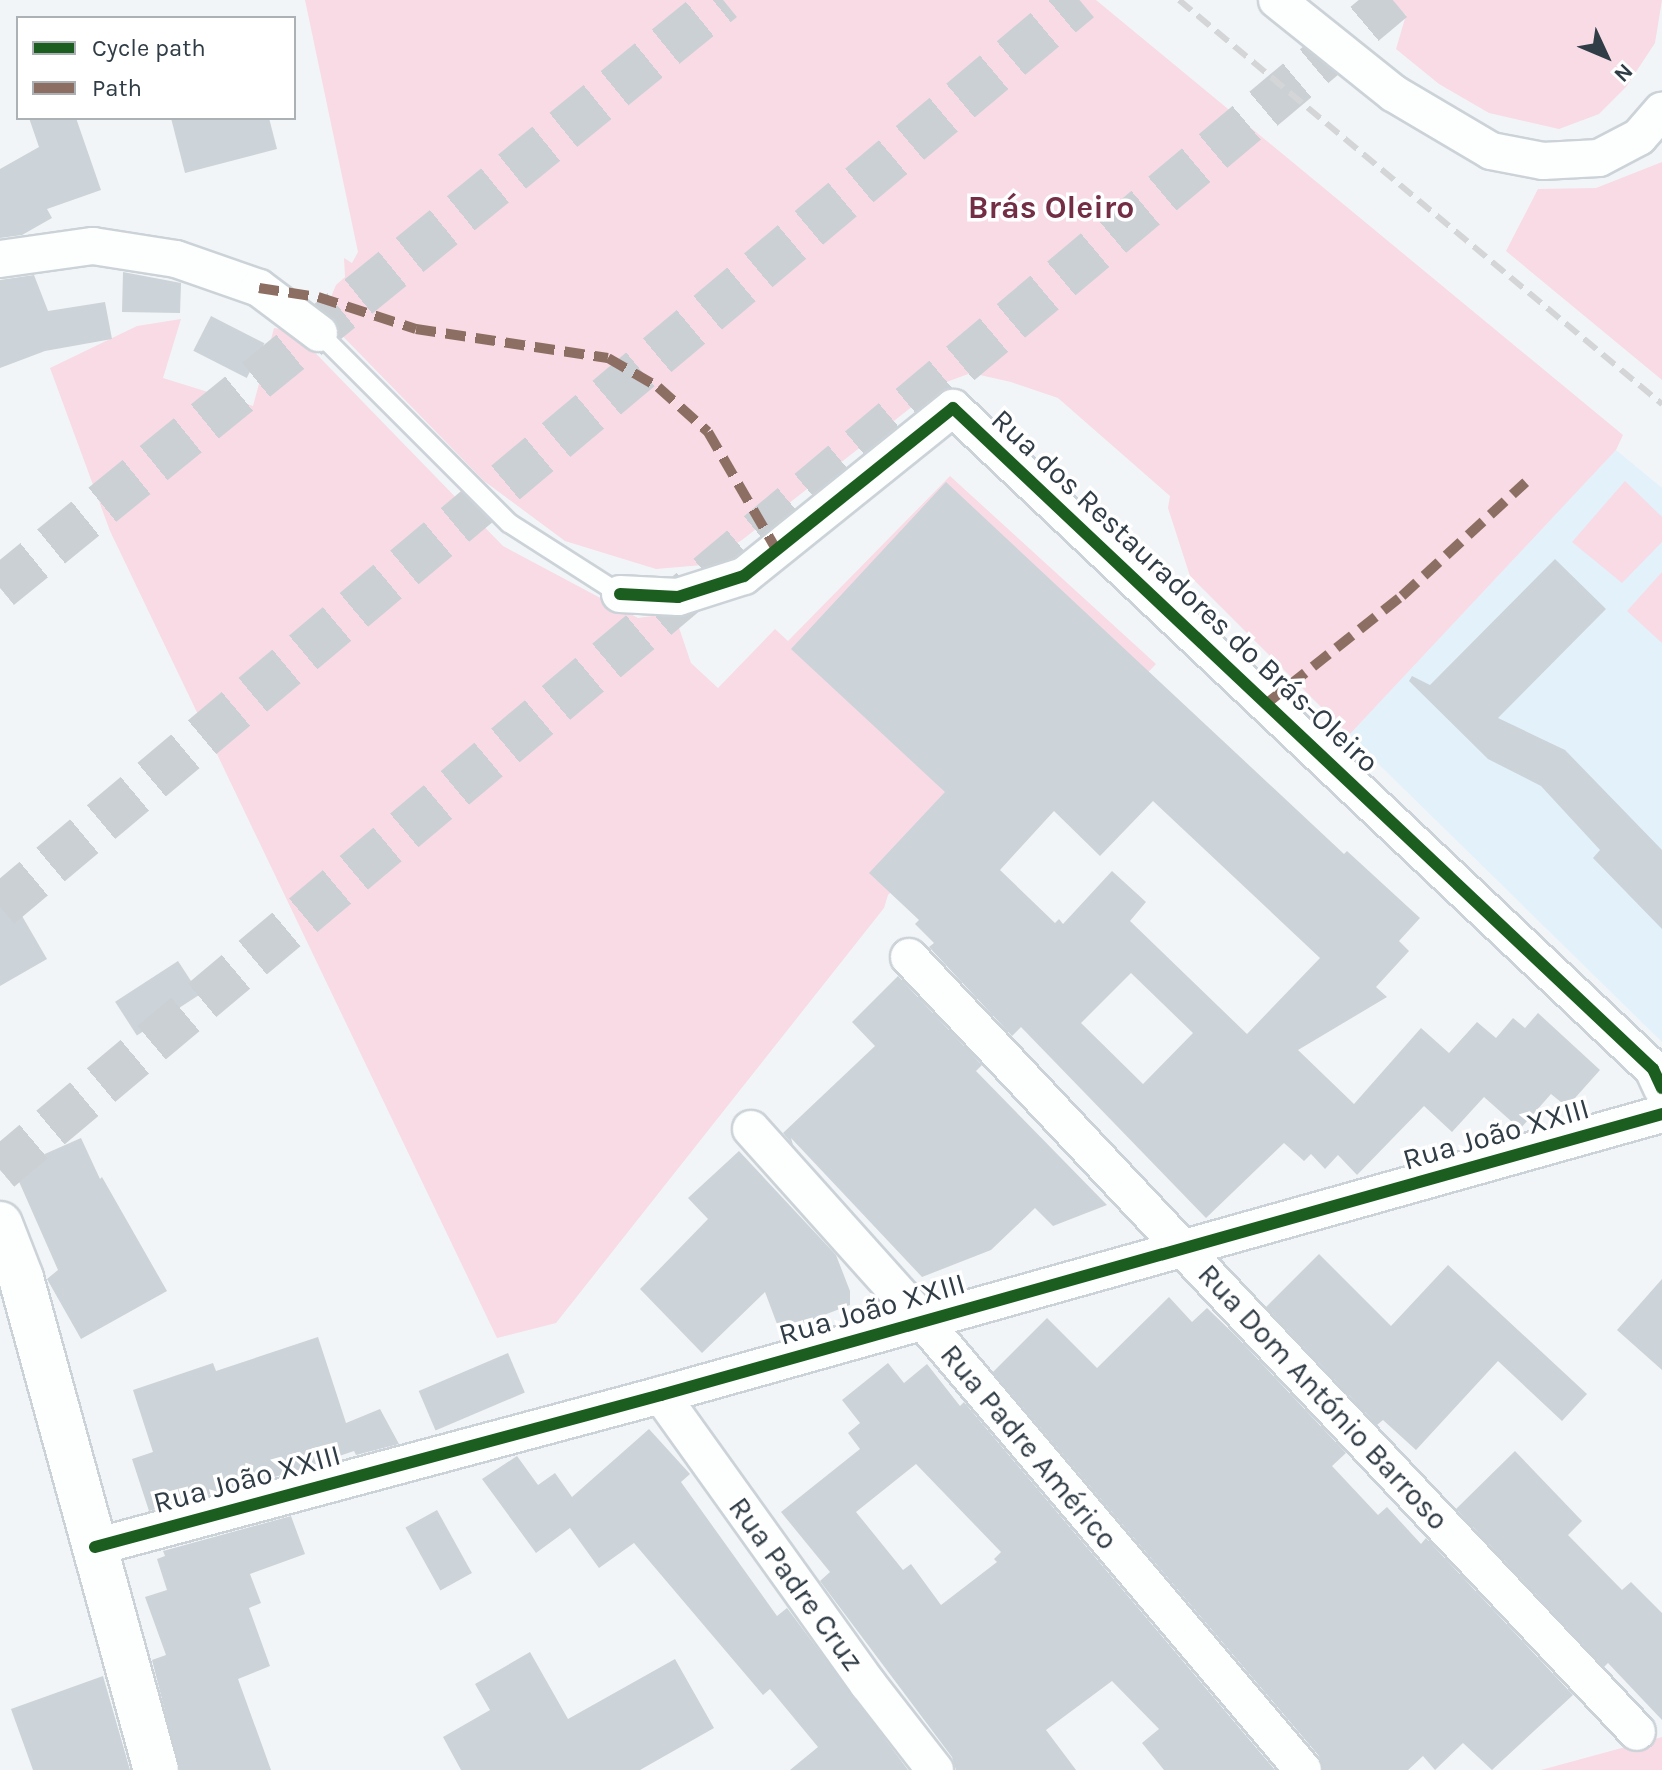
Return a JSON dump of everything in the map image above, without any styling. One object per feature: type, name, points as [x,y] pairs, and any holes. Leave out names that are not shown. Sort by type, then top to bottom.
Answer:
[{"type":"main road","points":[[0,1224],[21,1278],[156,1770]]},
{"type":"street","points":[[1277,0],[1393,93],[1491,151],[1543,161],[1599,158],[1639,137],[1662,111]]},
{"type":"street","points":[[0,259],[93,246],[176,259],[259,288],[319,333]]},
{"type":"street","name":"Rua dos Restauradores do Brás-Oleiro","points":[[620,594],[678,597],[744,576],[953,408],[1653,1069],[1662,1088]]},
{"type":"street","name":"Rua Dom António Barroso","points":[[909,957],[1637,1732]]},
{"type":"street","name":"Rua João XXIII","points":[[95,1547],[661,1395],[1662,1114]]},
{"type":"street","name":"Rua Padre Américo","points":[[751,1129],[923,1321],[1303,1770]]},
{"type":"street","name":"Rua Padre Cruz","points":[[661,1395],[868,1684],[935,1770]]},
{"type":"lane","points":[[319,333],[509,523],[620,594]]},
{"type":"shaded area","points":[[305,0],[1096,0],[1623,435],[1616,450],[1349,735],[1190,576],[1168,508],[1170,496],[1058,398],[1011,382],[971,373],[941,384],[742,540],[703,565],[656,569],[565,541],[484,481],[323,316],[336,285],[345,277],[344,258],[352,263],[358,252]]},
{"type":"shaded area","points":[[1387,0],[1662,0],[1655,43],[1626,87],[1599,114],[1559,129],[1489,113],[1439,84],[1396,49],[1406,15]]},
{"type":"shaded area","points":[[1662,162],[1662,380],[1506,251],[1538,189],[1596,188]]},
{"type":"shaded area","points":[[181,319],[163,378],[253,406],[274,328],[294,331],[503,546],[638,618],[674,613],[691,663],[718,688],[775,629],[788,641],[950,476],[1156,664],[1018,809],[961,822],[888,895],[884,908],[556,1323],[497,1338],[110,531],[50,368],[137,326]]},
{"type":"shaded area","points":[[1616,450],[1662,488],[1662,1042],[1349,735]]},
{"type":"shaded area","points":[[1625,481],[1662,517],[1662,542],[1622,583],[1572,542]]},
{"type":"shaded area","points":[[1662,572],[1662,643],[1627,611]]},
{"type":"shaded area","points":[[1662,1737],[1662,1770],[1541,1770]]},
{"type":"building","points":[[30,120],[77,120],[101,190],[47,209],[52,218],[22,235],[0,238],[0,169],[39,147]]},
{"type":"building","points":[[172,120],[270,120],[277,149],[185,173]]},
{"type":"building","points":[[123,272],[181,283],[180,313],[122,312]]},
{"type":"building","points":[[34,275],[48,311],[105,302],[112,339],[45,351],[0,368],[0,280]]},
{"type":"building","points":[[211,316],[264,343],[247,378],[193,351]]},
{"type":"building","points":[[946,482],[1344,854],[1347,851],[1420,918],[1399,941],[1409,951],[1376,987],[1387,997],[1298,1050],[1354,1104],[1421,1028],[1449,1053],[1477,1022],[1496,1038],[1513,1018],[1525,1028],[1538,1013],[1600,1070],[1567,1107],[1551,1094],[1520,1129],[1484,1097],[1452,1132],[1424,1106],[1357,1175],[1338,1155],[1325,1169],[1311,1154],[1304,1161],[1284,1143],[1206,1218],[1021,1027],[1012,1036],[929,947],[934,943],[915,924],[919,920],[869,873],[945,792],[791,649]],"holes":[[[1153,801],[1320,958],[1247,1034],[1130,921],[1146,902],[1112,871],[1063,924],[1059,919],[1055,923],[1000,870],[1054,811],[1100,856]],[[1131,973],[1193,1033],[1143,1084],[1081,1023]]]},
{"type":"building","points":[[1555,559],[1606,609],[1498,718],[1565,750],[1662,850],[1662,929],[1593,858],[1600,850],[1541,786],[1488,759],[1409,681],[1412,676],[1430,685]]},
{"type":"building","points":[[0,878],[47,959],[0,986]]},
{"type":"building","points":[[178,961],[200,995],[137,1035],[115,1002]]},
{"type":"building","points":[[898,976],[982,1065],[976,1071],[1107,1205],[1053,1226],[1035,1208],[991,1250],[922,1277],[791,1138],[793,1145],[783,1133],[875,1046],[852,1022]]},
{"type":"building","points":[[81,1138],[100,1179],[102,1177],[167,1291],[81,1339],[47,1279],[58,1270],[13,1168]]},
{"type":"building","points":[[739,1151],[836,1255],[850,1291],[850,1305],[780,1332],[765,1292],[702,1353],[640,1289],[708,1219],[688,1198]]},
{"type":"building","points":[[1319,1254],[1391,1326],[1448,1265],[1587,1394],[1562,1421],[1498,1361],[1416,1450],[1383,1420],[1377,1425],[1266,1307]]},
{"type":"building","points":[[1662,1279],[1662,1370],[1617,1330]]},
{"type":"building","points":[[1169,1297],[1192,1322],[1207,1308],[1236,1336],[1346,1453],[1332,1466],[1378,1515],[1387,1507],[1421,1544],[1426,1538],[1573,1695],[1492,1770],[1463,1743],[1435,1770],[1423,1756],[1408,1770],[1323,1770],[1319,1756],[993,1372],[1047,1318],[1097,1368]]},
{"type":"building","points":[[318,1337],[346,1423],[380,1409],[399,1444],[356,1455],[354,1451],[289,1473],[149,1511],[132,1459],[153,1452],[133,1390],[213,1363],[216,1371]]},
{"type":"building","points":[[508,1353],[525,1393],[436,1430],[419,1391]]},
{"type":"building","points":[[888,1363],[904,1383],[927,1364],[960,1406],[964,1402],[1275,1770],[1164,1770],[1142,1743],[1159,1729],[1112,1681],[1046,1730],[1076,1770],[956,1770],[952,1757],[820,1581],[830,1572],[781,1512],[860,1449],[848,1433],[860,1423],[842,1400]],"holes":[[[916,1464],[1001,1552],[994,1559],[997,1562],[941,1605],[911,1564],[903,1570],[856,1512]]]},
{"type":"building","points":[[649,1429],[690,1474],[681,1482],[777,1616],[787,1608],[908,1770],[790,1770],[818,1747],[770,1689],[763,1695],[634,1543],[599,1568],[570,1528],[536,1553],[482,1479],[517,1456],[538,1485],[555,1473],[572,1497]]},
{"type":"building","points":[[1515,1451],[1582,1521],[1568,1535],[1622,1590],[1631,1582],[1662,1613],[1662,1720],[1608,1663],[1604,1667],[1456,1509]]},
{"type":"building","points":[[437,1510],[472,1573],[440,1590],[406,1527]]},
{"type":"building","points":[[291,1516],[305,1554],[250,1574],[261,1603],[249,1608],[270,1666],[238,1679],[271,1770],[180,1770],[152,1660],[166,1655],[145,1597],[167,1590],[157,1559],[165,1556],[163,1551]]},
{"type":"building","points":[[530,1652],[568,1719],[675,1659],[714,1728],[640,1770],[461,1770],[443,1737],[490,1710],[475,1684]]},
{"type":"building","points":[[103,1676],[130,1770],[33,1770],[11,1709]]},
{"type":"tunnel","points":[[0,588],[723,0]]},
{"type":"tunnel","points":[[0,907],[1080,0]]},
{"type":"tunnel","points":[[0,1170],[1393,0]]},
{"type":"railway","points":[[1179,0],[1662,404]]},
{"type":"marked path","points":[[259,288],[318,297],[416,329],[608,358],[658,387],[708,432],[776,549]]},
{"type":"marked path","points":[[1266,704],[1402,596],[1526,482]]},
{"type":"cycle path","points":[[620,594],[678,597],[744,576],[953,408],[1653,1069],[1662,1088]]},
{"type":"cycle path","points":[[95,1547],[661,1395],[1662,1114]]},
{"type":"district","name":"Brás Oleiro","points":[[1051,208]]}]
